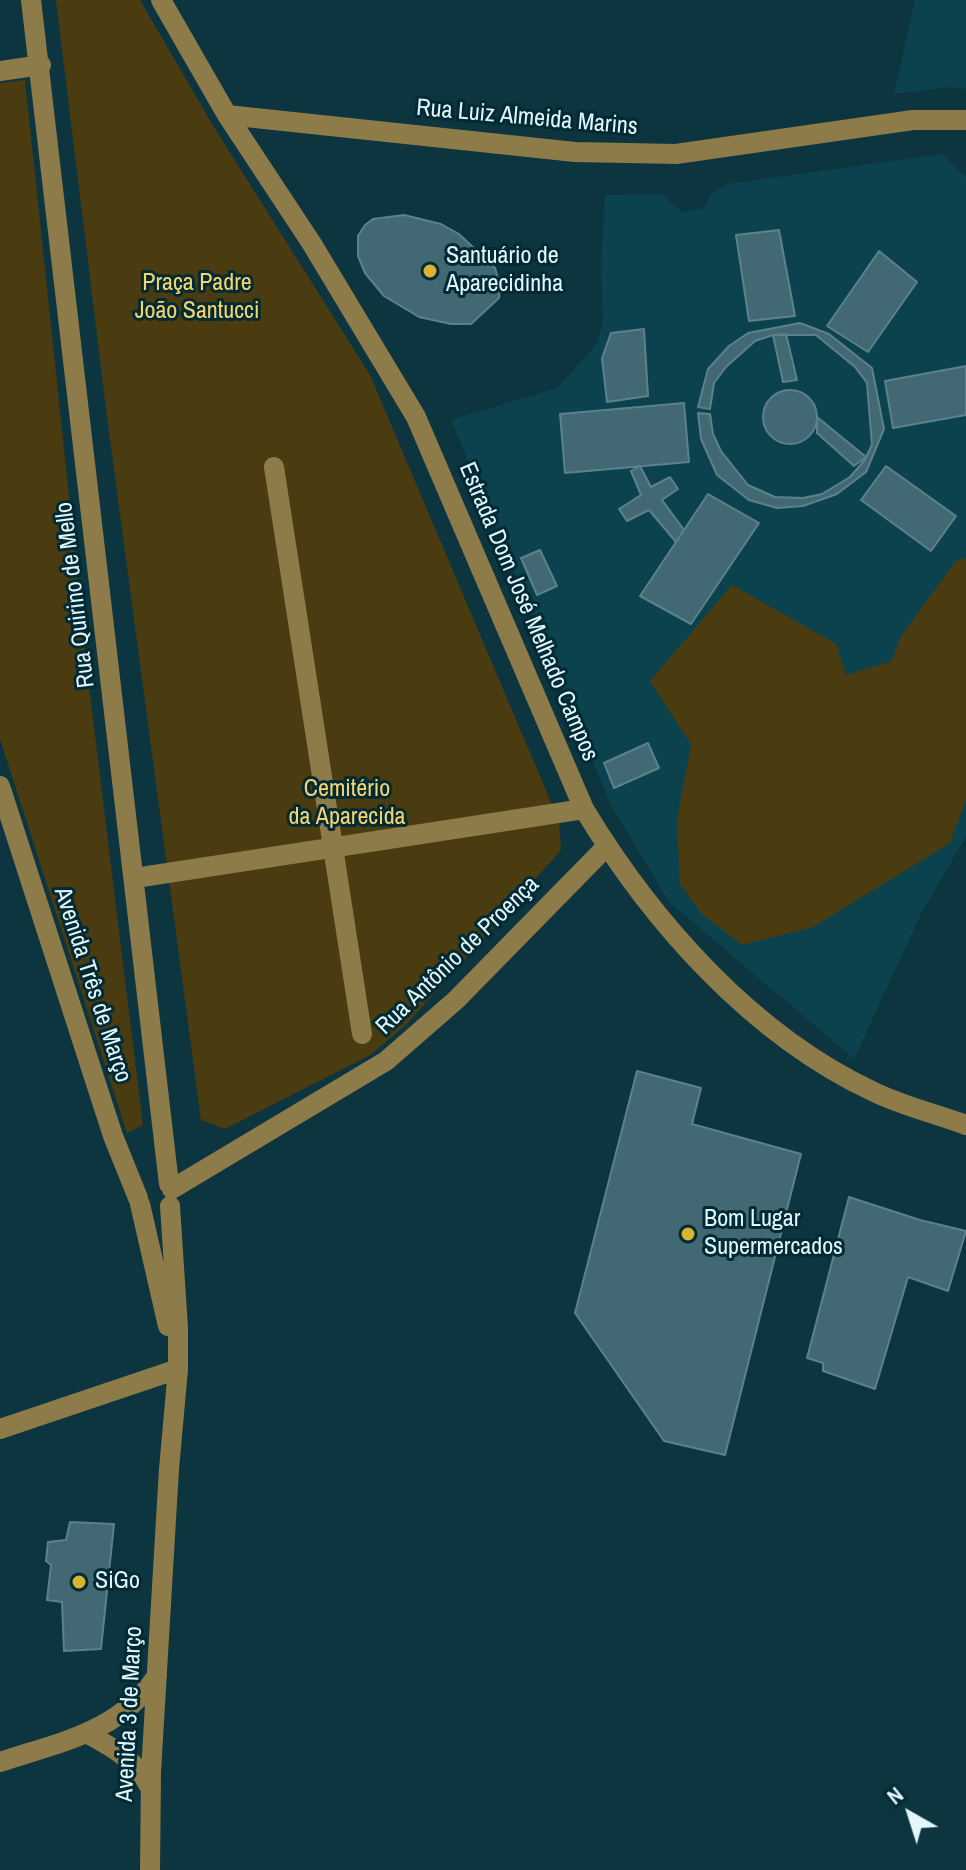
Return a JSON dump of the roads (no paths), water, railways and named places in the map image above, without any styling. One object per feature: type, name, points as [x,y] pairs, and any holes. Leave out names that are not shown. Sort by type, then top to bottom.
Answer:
[{"type":"street","name":"Rua Quirino de Mello","points":[[31,0],[41,65],[170,1193],[178,1369]]},
{"type":"street","name":"Estrada Dom José Melhado Campos","points":[[161,0],[227,115],[320,256],[416,417],[584,809],[607,846],[670,931],[738,1001],[812,1057],[874,1092],[966,1125]]},
{"type":"street","points":[[0,71],[41,65]]},
{"type":"street","name":"Rua Luiz Almeida Marins","points":[[227,115],[575,152],[676,154],[913,120],[966,120]]},
{"type":"street","points":[[274,467],[362,1034]]},
{"type":"street","name":"Avenida Três de Março","points":[[0,786],[113,1136],[139,1201],[178,1369]]},
{"type":"street","points":[[135,878],[584,809]]},
{"type":"street","name":"Rua Antônio de Proença","points":[[170,1193],[386,1061],[456,1000],[607,846]]},
{"type":"street","points":[[149,1179],[160,1179],[170,1193],[160,1212],[154,1213],[139,1201],[140,1186],[149,1179]]},
{"type":"street","points":[[0,1429],[178,1369]]},
{"type":"street","name":"Avenida 3 de Março","points":[[150,1870],[151,1789],[169,1469],[178,1369]]},
{"type":"street","points":[[0,1762],[86,1733],[128,1710],[159,1674]]},
{"type":"street","points":[[86,1733],[132,1761],[151,1789]]},
{"type":"place","name":"Santuário de Aparecidinha","points":[[430,271]]},
{"type":"place","name":"Bom Lugar Supermercados","points":[[688,1234]]},
{"type":"place","name":"SiGo","points":[[79,1582]]},
{"type":"park label","name":"Praça Padre João Santucci","points":[[197,298]]},
{"type":"park label","name":"Cemitério da Aparecida","points":[[347,804]]}]
